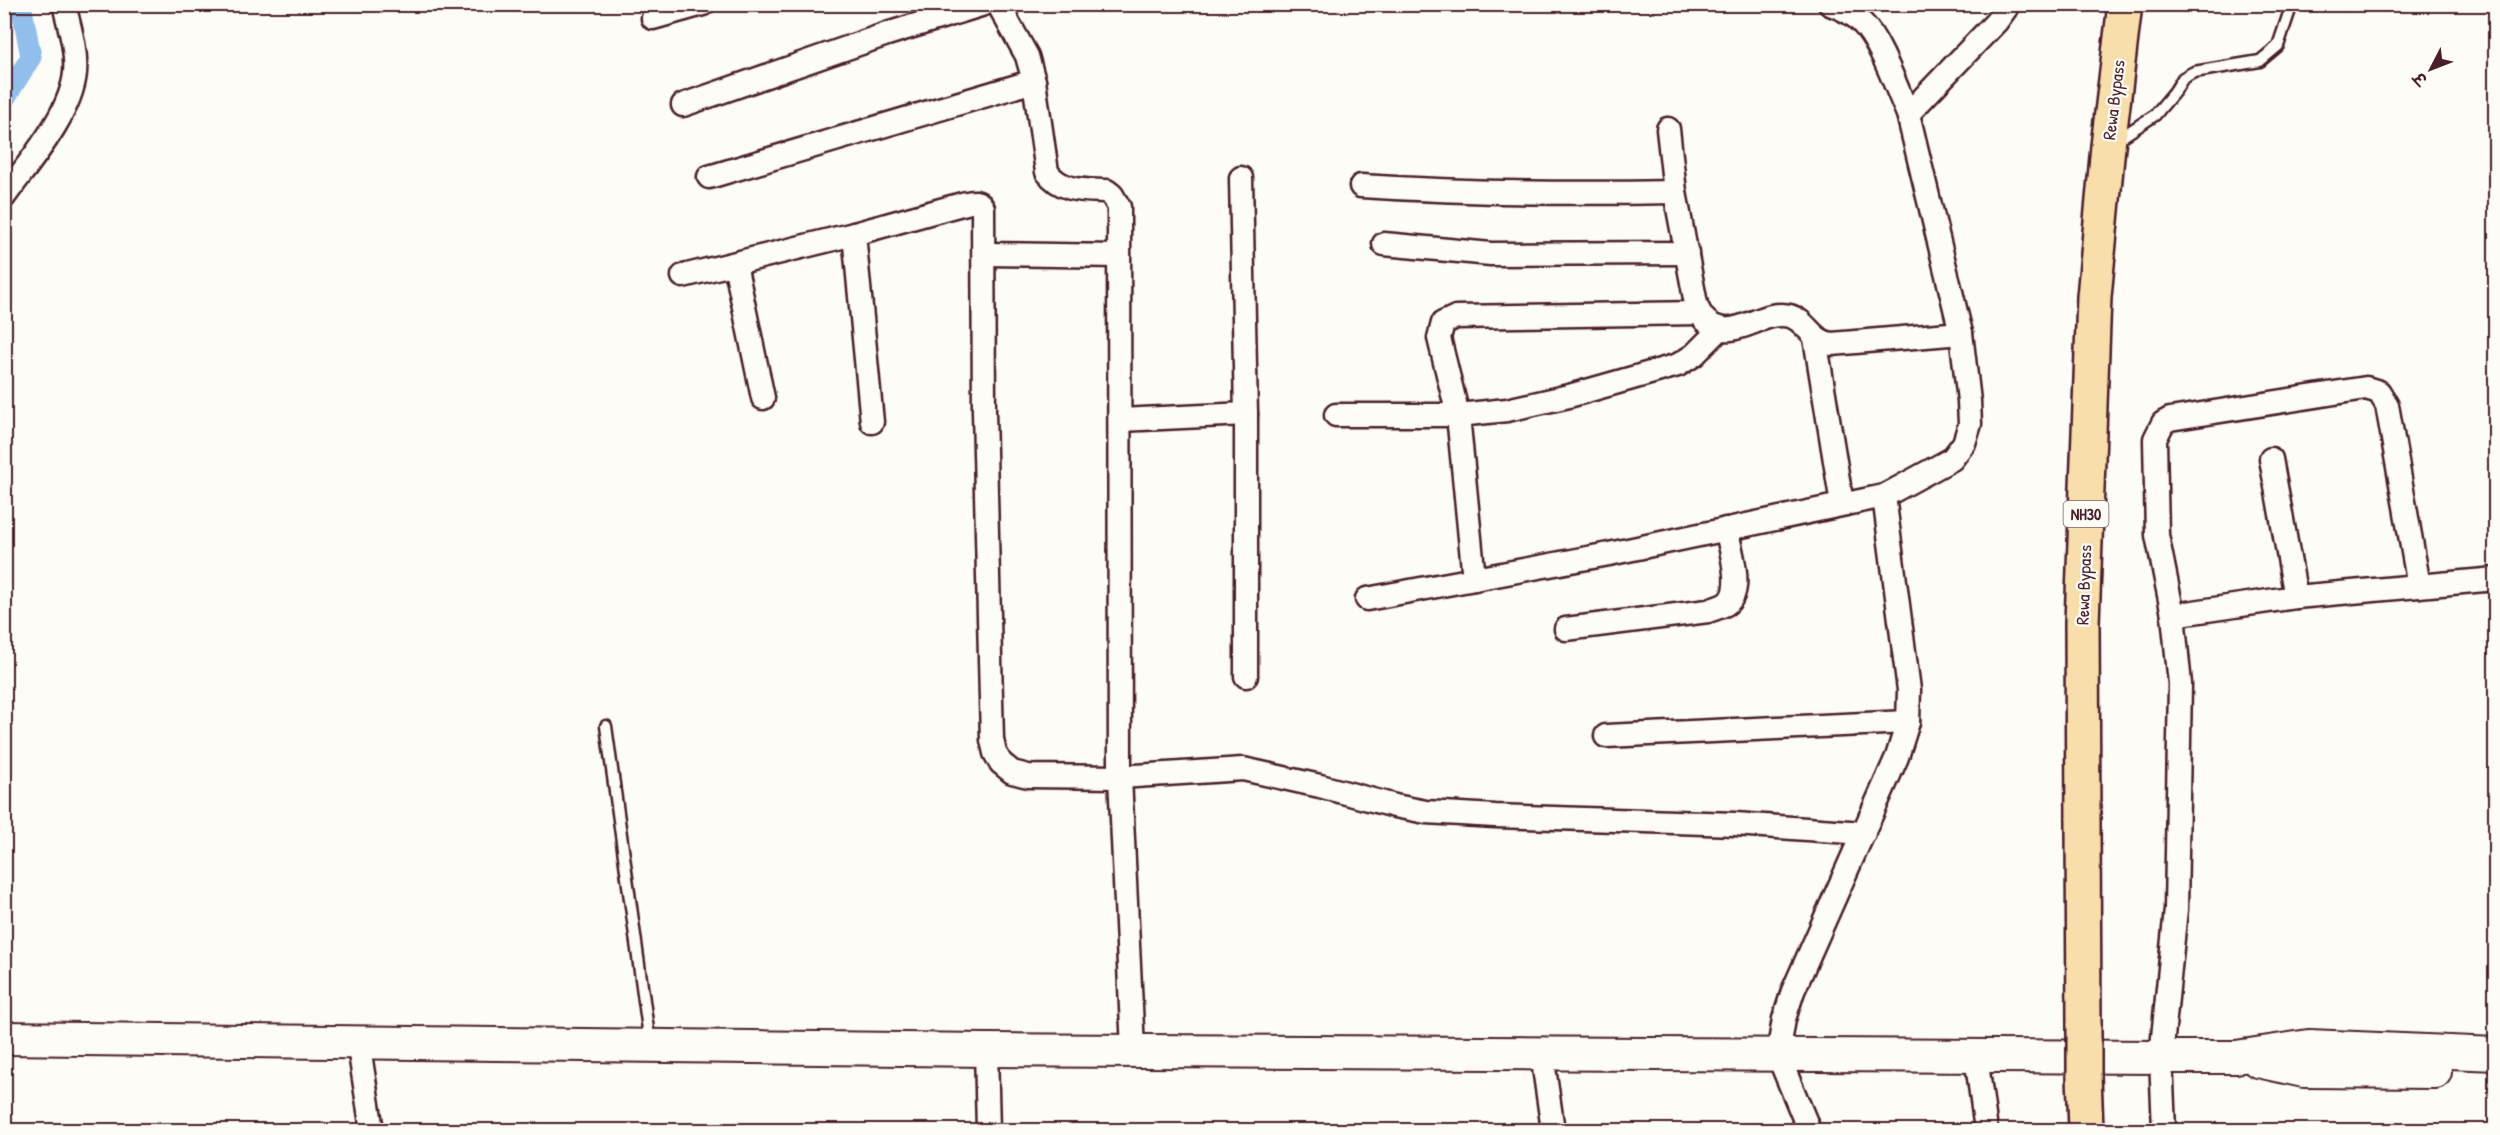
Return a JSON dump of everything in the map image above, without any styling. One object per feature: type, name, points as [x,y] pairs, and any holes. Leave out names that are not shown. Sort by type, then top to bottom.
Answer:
[{"type":"highway","name":"Rewa Bypass","points":[[2086,1131],[2082,623],[2094,297],[2108,146],[2125,4]]},
{"type":"street","points":[[4,197],[54,126],[68,99],[75,73],[73,40],[64,4]]},
{"type":"street","points":[[653,18],[703,4]]},
{"type":"street","points":[[683,105],[887,34],[984,4]]},
{"type":"street","points":[[998,4],[1027,56],[1034,81],[1047,172],[1053,180],[1067,188],[1107,192],[1112,195],[1119,207],[1120,777],[1133,1049]]},
{"type":"street","points":[[1367,599],[1884,496],[1952,459],[1964,443],[1970,424],[1970,401],[1961,333],[1908,114],[1874,39],[1863,23],[1841,8],[1830,4]]},
{"type":"street","points":[[1908,114],[1996,22],[2009,4]]},
{"type":"street","points":[[709,177],[1034,81]]},
{"type":"street","points":[[1668,129],[1675,192],[1698,313]]},
{"type":"street","points":[[1241,178],[1246,414],[1246,676]]},
{"type":"street","points":[[1361,186],[1449,192],[1554,194],[1675,192]]},
{"type":"street","points":[[683,276],[854,234],[962,204],[977,202],[983,208],[984,411],[989,555],[990,695],[995,753],[1001,763],[1012,772],[1028,776],[1120,777],[1243,769],[1426,812],[1735,824],[1864,833]]},
{"type":"street","points":[[854,234],[872,422]]},
{"type":"street","points":[[1384,244],[1491,254],[1687,253]]},
{"type":"street","points":[[985,254],[1118,256]]},
{"type":"street","points":[[735,264],[763,398]]},
{"type":"street","points":[[1474,579],[1458,415],[1439,338],[1443,323],[1456,317],[1698,313],[1719,330]]},
{"type":"street","points":[[1336,415],[1458,415],[1507,411],[1678,365],[1694,354],[1719,330],[1782,314],[1792,316],[1823,343],[1832,344],[1961,333]]},
{"type":"street","points":[[1815,338],[1842,504]]},
{"type":"street","points":[[2164,1131],[2161,1057],[2176,909],[2180,684],[2174,615],[2157,535],[2156,439],[2163,423],[2170,419],[2366,388],[2379,392],[2387,405],[2419,586]]},
{"type":"street","points":[[1120,420],[1246,414]]},
{"type":"street","points":[[2271,459],[2296,597]]},
{"type":"street","points":[[1809,1131],[1778,1055],[1784,1019],[1793,991],[1897,757],[1908,722],[1909,690],[1884,496]]},
{"type":"street","points":[[1566,629],[1708,611],[1727,604],[1733,596],[1736,578],[1726,529]]},
{"type":"street","points":[[2174,615],[2296,597],[2496,579]]},
{"type":"street","points":[[1606,736],[1908,722]]},
{"type":"street","points":[[4,1038],[986,1050],[1133,1049],[1542,1054],[2161,1057],[2236,1057],[2309,1046],[2496,1054]]},
{"type":"street","points":[[358,1041],[372,1131]]},
{"type":"street","points":[[986,1050],[988,1131]]},
{"type":"street","points":[[1542,1054],[1553,1131]]},
{"type":"street","points":[[1976,1056],[1986,1131]]},
{"type":"street","points":[[2236,1057],[2304,1071],[2496,1073]]},
{"type":"lane","points":[[2108,146],[2155,115],[2183,78],[2194,72],[2260,61],[2278,46],[2292,4]]},
{"type":"lane","points":[[606,726],[651,1046]]},
{"type":"waterway","points":[[4,100],[31,57],[21,4]]}]
